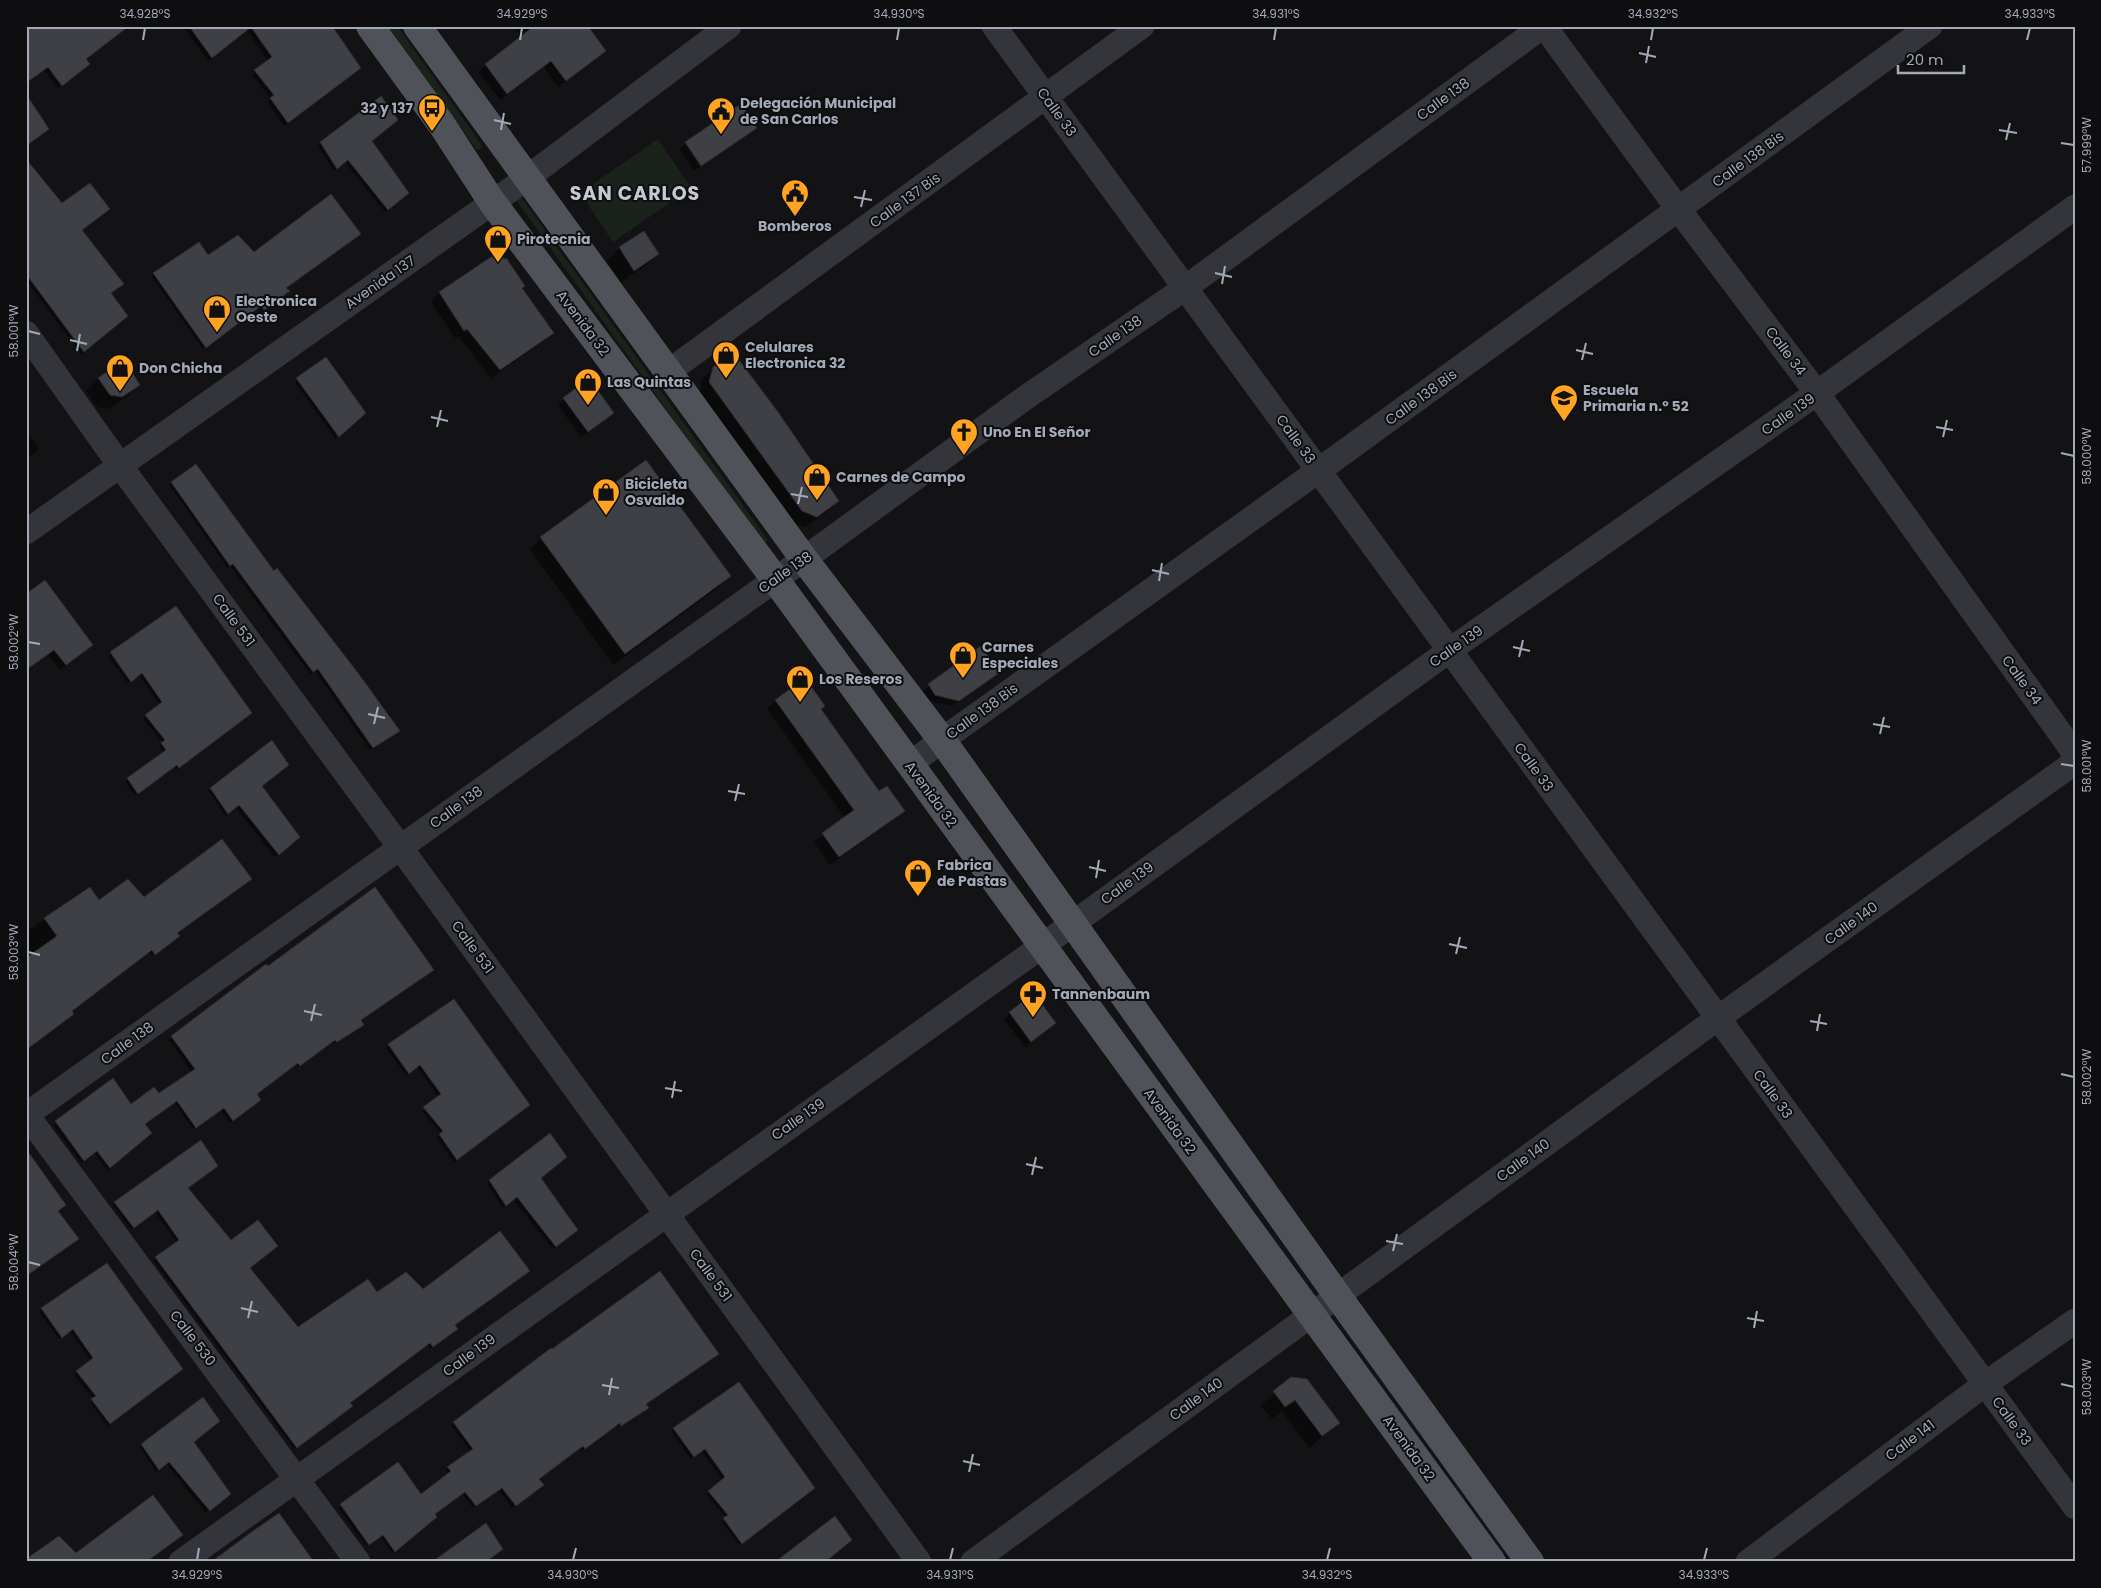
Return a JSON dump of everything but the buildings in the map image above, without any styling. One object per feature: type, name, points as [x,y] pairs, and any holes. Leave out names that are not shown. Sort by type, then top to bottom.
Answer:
[{"type":"main road","name":"Avenida 32","points":[[370,26],[442,125],[492,202],[775,579],[1492,1562]]},
{"type":"main road","points":[[417,26],[804,559],[942,740],[1337,1295],[1530,1562]]},
{"type":"street","name":"Calle 33","points":[[994,26],[2075,1507]]},
{"type":"street","name":"Calle 137 Bis","points":[[668,372],[1142,26]]},
{"type":"street","name":"Calle 34","points":[[1543,26],[1678,210],[1817,393],[2075,754]]},
{"type":"street","name":"Calle 138","points":[[26,1115],[804,559],[1025,398],[1186,288],[1543,26]]},
{"type":"street","name":"Calle 138 Bis","points":[[910,764],[1318,471],[1930,26]]},
{"type":"street","name":"Avenida 137","points":[[26,532],[121,467],[526,178],[716,30]]},
{"type":"street","name":"Calle 139","points":[[182,1562],[1042,946],[1450,650],[1817,393],[2075,207]]},
{"type":"street","name":"Calle 531","points":[[26,333],[121,467],[400,846],[919,1562]]},
{"type":"street","name":"Calle 140","points":[[973,1562],[1718,1018],[2075,762]]},
{"type":"street","name":"Calle 530","points":[[26,1115],[298,1478],[358,1562]]},
{"type":"street","name":"Calle 141","points":[[1748,1562],[1985,1384],[2075,1321]]},
{"type":"shaded area","points":[[388,26],[397,26],[483,147],[477,150]]},
{"type":"shaded area","points":[[658,139],[691,188],[613,242],[580,193]]},
{"type":"shaded area","points":[[516,190],[768,540],[762,543],[511,193]]},
{"type":"place","name":"32 y 137","points":[[432,132]]},
{"type":"place","name":"Delegación Municipal de San Carlos","points":[[721,135]]},
{"type":"place","name":"Bomberos","points":[[795,217]]},
{"type":"place","name":"Pirotecnia","points":[[498,263]]},
{"type":"place","name":"Electronica Oeste","points":[[217,333]]},
{"type":"place","name":"Celulares Electronica 32","points":[[726,379]]},
{"type":"place","name":"Don Chicha","points":[[120,392]]},
{"type":"place","name":"Las Quintas","points":[[588,406]]},
{"type":"place","name":"Escuela Primaria n.° 52","points":[[1564,422]]},
{"type":"place","name":"Uno En El Señor","points":[[964,456]]},
{"type":"place","name":"Carnes de Campo","points":[[817,501]]},
{"type":"place","name":"Bicicleta Osvaldo","points":[[606,516]]},
{"type":"place","name":"Carnes Especiales","points":[[963,679]]},
{"type":"place","name":"Los Reseros","points":[[800,703]]},
{"type":"place","name":"Fabrica de Pastas","points":[[918,897]]},
{"type":"place","name":"Tannenbaum","points":[[1033,1018]]},
{"type":"district","name":"SAN CARLOS","points":[[635,193]]}]
